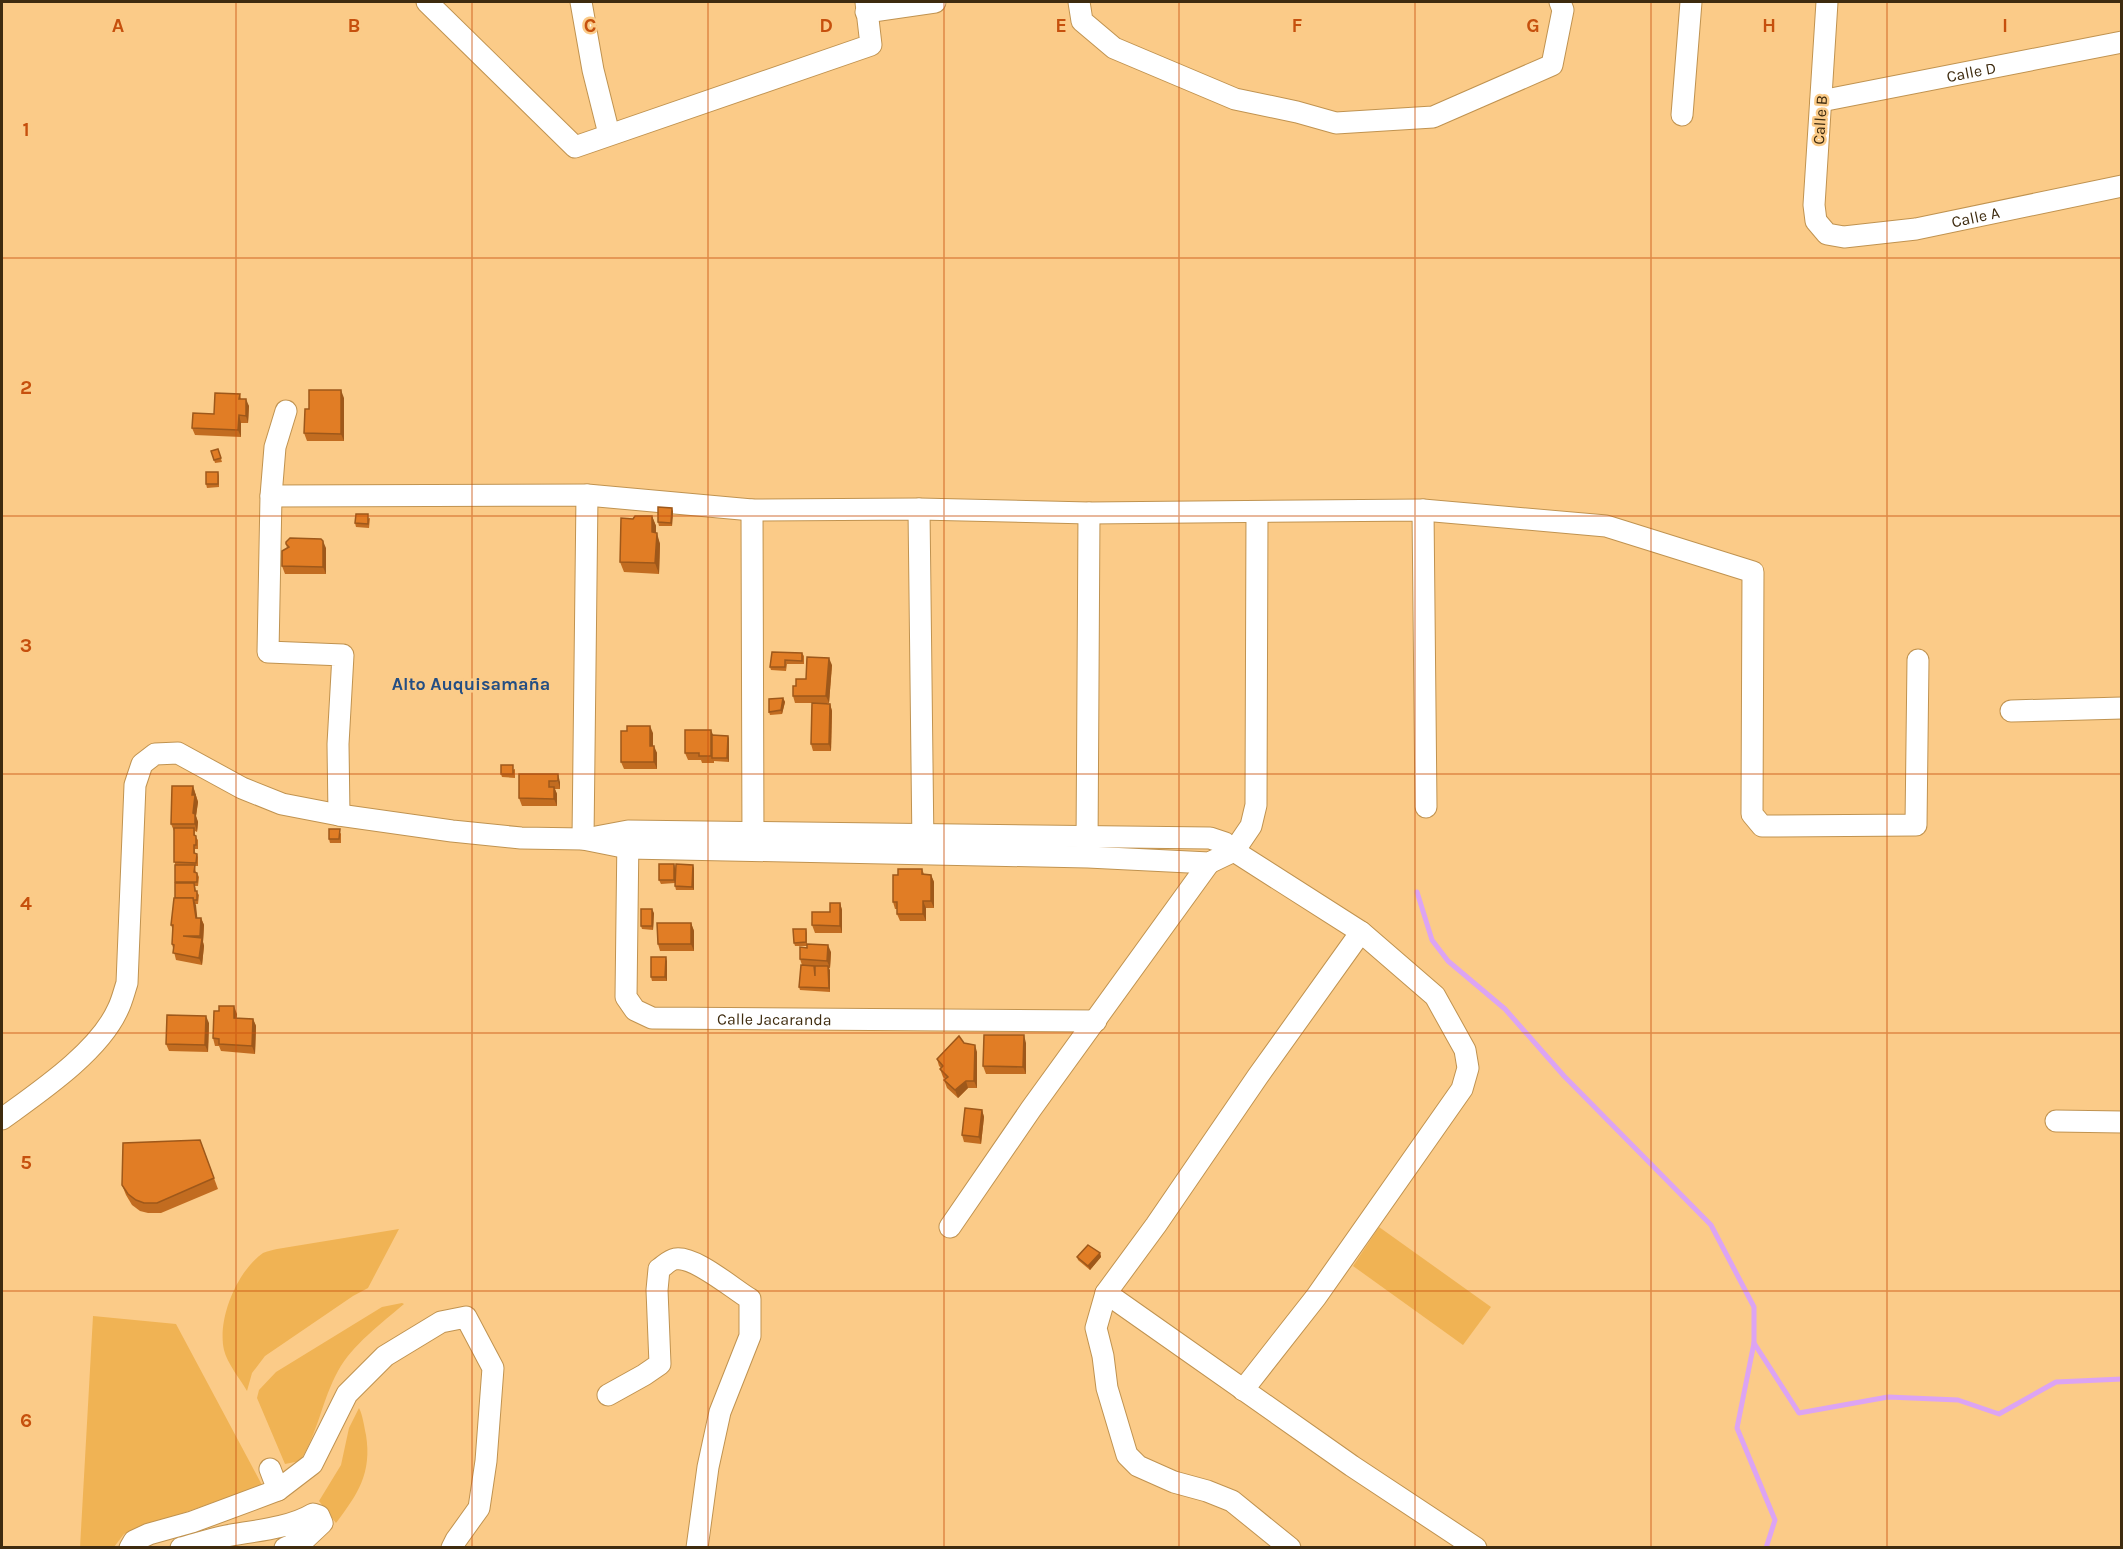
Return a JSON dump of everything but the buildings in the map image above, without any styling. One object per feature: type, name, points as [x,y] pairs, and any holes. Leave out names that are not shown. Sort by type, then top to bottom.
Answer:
[{"type":"street","points":[[427,2],[575,147],[871,45],[866,7],[935,2]]},
{"type":"street","points":[[581,2],[593,70],[609,134]]},
{"type":"street","points":[[1079,2],[1082,21],[1114,48],[1235,99],[1336,123],[1433,117],[1552,65],[1563,10],[1560,2]]},
{"type":"street","points":[[1683,115],[1691,2]]},
{"type":"street","name":"Calle B","points":[[1827,2],[1814,205],[1816,221],[1827,234]]},
{"type":"street","name":"Calle D","points":[[1821,101],[2121,42]]},
{"type":"street","name":"Calle A","points":[[1827,234],[1844,237],[1916,229],[2121,186]]},
{"type":"street","points":[[286,411],[275,447],[271,496],[268,652],[343,656],[338,744],[339,814]]},
{"type":"street","points":[[271,496],[587,495],[752,510],[919,509],[1089,513],[1424,510],[1606,526],[1753,572],[1752,814],[1762,826],[1916,825],[1918,660]]},
{"type":"street","points":[[584,839],[587,495]]},
{"type":"street","points":[[919,509],[923,844]]},
{"type":"street","points":[[752,510],[753,842]]},
{"type":"street","points":[[1424,510],[1426,807]]},
{"type":"street","points":[[1088,857],[1089,513]]},
{"type":"street","points":[[923,844],[1088,857],[1209,862],[1234,851],[1251,826],[1256,805],[1257,513]]},
{"type":"street","points":[[2011,711],[2121,708]]},
{"type":"street","points":[[2,1119],[52,1081],[99,1039],[118,1011],[127,983],[135,785],[141,764],[155,754],[178,753],[242,788],[282,804],[464,832],[521,838],[923,844],[1087,836],[1210,838],[1225,843],[1361,932],[1435,996],[1465,1050],[1468,1068],[1462,1089],[1316,1297],[1243,1390]]},
{"type":"street","name":"Calle Jacaranda","points":[[628,839],[626,997],[635,1010],[652,1018],[1096,1021]]},
{"type":"street","points":[[950,1227],[1030,1109],[1096,1021],[1209,862]]},
{"type":"street","points":[[1290,1548],[1232,1502],[1207,1491],[1174,1482],[1138,1466],[1127,1455],[1107,1388],[1096,1328],[1106,1293],[1361,932]]},
{"type":"street","points":[[2056,1121],[2121,1122]]},
{"type":"street","points":[[608,1395],[660,1364],[657,1290],[659,1269],[673,1259],[684,1259],[701,1266],[750,1299],[750,1336],[720,1412],[708,1467],[697,1548]]},
{"type":"street","points":[[1106,1293],[1352,1466],[1476,1548]]},
{"type":"street","points":[[130,1548],[134,1541],[149,1534],[192,1522],[278,1490],[312,1464],[347,1394],[385,1356],[441,1322],[466,1317],[493,1368],[486,1461],[479,1508],[452,1548]]},
{"type":"street","points":[[270,1469],[278,1490]]},
{"type":"street","points":[[181,1548],[305,1519],[313,1514],[319,1516],[322,1523],[305,1539],[285,1548]]},
{"type":"shaded area","points":[[1379,1227],[1491,1307],[1463,1345],[1353,1266]]},
{"type":"shaded area","points":[[399,1229],[368,1288],[265,1356],[252,1373],[247,1391],[224,1350],[223,1324],[237,1283],[254,1261],[263,1253],[277,1249]]},
{"type":"shaded area","points":[[404,1304],[368,1335],[344,1361],[300,1461],[285,1464],[257,1398],[259,1390],[276,1372],[382,1307]]},
{"type":"shaded area","points":[[93,1316],[176,1324],[262,1485],[124,1534],[114,1547],[80,1548]]},
{"type":"shaded area","points":[[359,1408],[366,1435],[365,1472],[357,1492],[336,1523],[319,1501],[341,1465],[349,1428]]},
{"type":"waterway","points":[[1417,892],[1432,940],[1448,961],[1505,1009],[1564,1076],[1711,1225],[1754,1307],[1754,1343],[1737,1428],[1775,1520],[1766,1548]]},
{"type":"waterway","points":[[1754,1343],[1799,1413],[1888,1397],[1958,1400],[1999,1414],[2056,1382],[2122,1379]]},
{"type":"district","name":"Alto Auquisamaña","points":[[471,684]]}]
